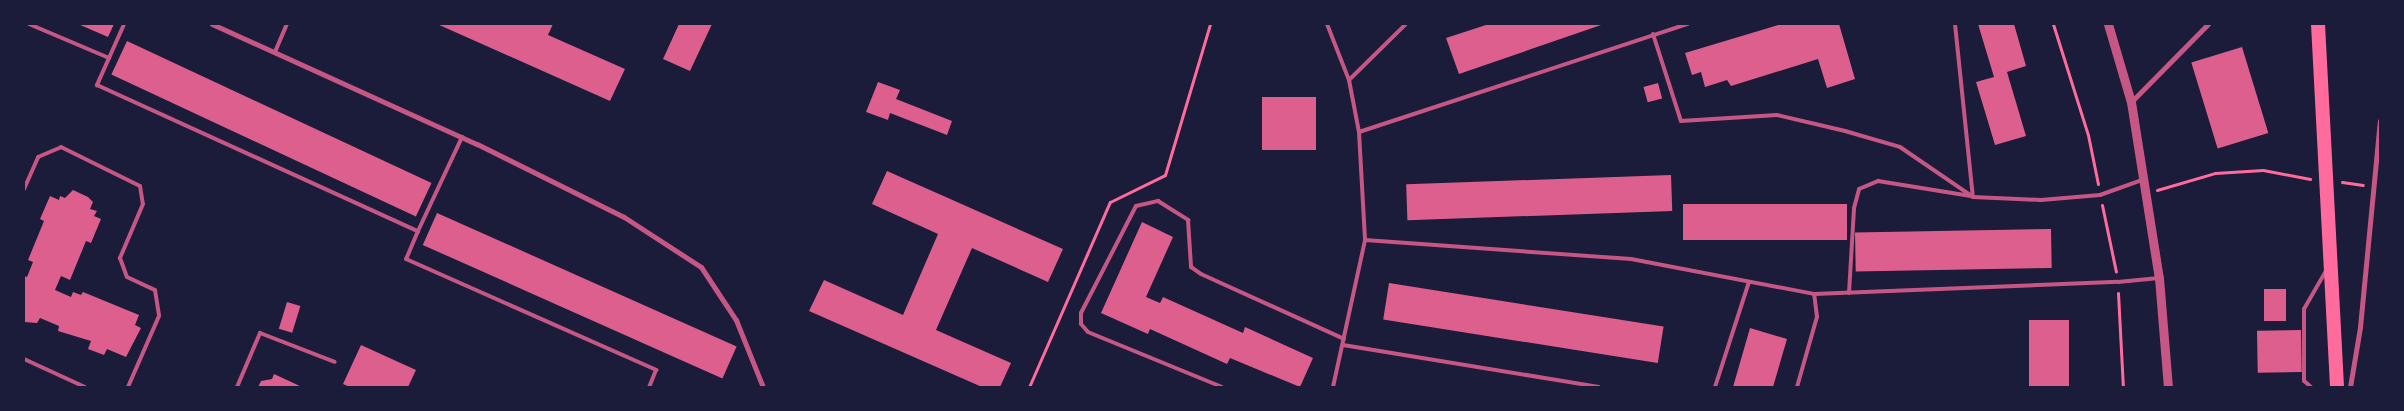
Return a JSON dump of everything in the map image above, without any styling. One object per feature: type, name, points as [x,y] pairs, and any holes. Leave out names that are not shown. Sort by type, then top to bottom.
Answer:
[{"type":"highway","points":[[2318,24],[2337,387]]},
{"type":"street","points":[[212,24],[462,137],[624,218],[701,267],[736,320],[763,387]]},
{"type":"street","points":[[2108,24],[2130,102],[2159,278],[2168,387]]},
{"type":"street","points":[[2130,102],[2208,24]]},
{"type":"street","points":[[2350,387],[2360,327],[2380,121]]},
{"type":"lane","points":[[29,24],[109,58]]},
{"type":"lane","points":[[124,24],[97,85],[418,231]]},
{"type":"lane","points":[[275,52],[287,24]]},
{"type":"lane","points":[[1327,24],[1349,80],[1360,132],[1365,240],[1334,387]]},
{"type":"lane","points":[[1349,80],[1406,24]]},
{"type":"lane","points":[[1360,132],[1688,24]]},
{"type":"lane","points":[[1955,24],[1973,197]]},
{"type":"lane","points":[[1653,34],[1681,121],[1777,115],[1845,131],[1900,147],[1973,197]]},
{"type":"lane","points":[[462,137],[406,259],[656,370],[649,387]]},
{"type":"lane","points":[[24,189],[38,157],[61,147],[140,186],[144,204],[120,258],[127,277],[155,290],[159,316],[128,387]]},
{"type":"lane","points":[[1849,293],[1854,208],[1860,189],[1878,181],[1973,197],[2041,200],[2100,195],[2142,180]]},
{"type":"lane","points":[[1222,387],[1088,332],[1081,324],[1081,314],[1136,206],[1158,201],[1188,220],[1191,267],[1201,274],[1344,339]]},
{"type":"lane","points":[[1365,240],[1631,259],[1814,294],[2159,278]]},
{"type":"lane","points":[[2311,387],[2304,381],[2304,309],[2330,262]]},
{"type":"lane","points":[[1715,387],[1749,282]]},
{"type":"lane","points":[[1797,387],[1817,317],[1814,294]]},
{"type":"lane","points":[[237,387],[260,333],[335,362]]},
{"type":"lane","points":[[1343,345],[1599,387]]},
{"type":"lane","points":[[24,359],[85,387]]},
{"type":"path","points":[[2145,194],[2215,174],[2263,170],[2306,178]]},
{"type":"building","points":[[78,24],[114,24],[108,37]]},
{"type":"building","points":[[437,24],[553,24],[548,35],[625,69],[610,101]]},
{"type":"building","points":[[679,24],[712,24],[690,71],[663,59]]},
{"type":"building","points":[[1489,24],[1604,24],[1459,74],[1446,38]]},
{"type":"building","points":[[1782,24],[1839,24],[1855,79],[1827,88],[1818,59],[1731,86],[1727,80],[1705,87],[1701,72],[1692,75],[1685,53]]},
{"type":"building","points":[[1978,24],[2014,24],[2026,66],[2007,72],[2026,136],[1995,145],[1976,82],[1994,77]]},
{"type":"building","points":[[127,41],[432,183],[416,217],[111,75]]},
{"type":"building","points":[[2242,47],[2268,133],[2218,149],[2191,62]]},
{"type":"building","points":[[878,82],[900,90],[896,99],[952,121],[947,135],[890,113],[888,120],[866,112]]},
{"type":"building","points":[[1658,83],[1662,98],[1648,102],[1644,87]]},
{"type":"building","points":[[1262,97],[1316,97],[1316,150],[1262,150]]},
{"type":"building","points":[[887,171],[1063,249],[1048,282],[972,248],[936,330],[1011,363],[1000,387],[982,387],[809,311],[824,280],[903,315],[938,234],[872,204]]},
{"type":"building","points":[[1671,175],[1672,211],[1407,220],[1406,184]]},
{"type":"building","points":[[73,190],[88,197],[93,202],[90,209],[97,211],[94,216],[101,219],[91,243],[86,241],[70,280],[61,276],[55,290],[71,297],[73,292],[81,295],[83,292],[139,315],[135,325],[141,328],[126,357],[107,349],[104,355],[88,349],[91,341],[58,331],[59,326],[40,318],[37,323],[24,322],[24,276],[27,277],[33,262],[28,260],[44,221],[40,219],[50,196],[59,200],[60,196],[65,198]]},
{"type":"building","points":[[1683,204],[1847,204],[1847,240],[1683,240]]},
{"type":"building","points":[[437,213],[737,346],[722,378],[423,245]]},
{"type":"building","points":[[1142,222],[1173,237],[1146,297],[1160,303],[1163,297],[1243,333],[1245,327],[1313,358],[1300,387],[1230,358],[1227,364],[1150,329],[1148,334],[1101,313]]},
{"type":"building","points":[[2051,229],[2052,268],[1856,271],[1855,232]]},
{"type":"building","points":[[1389,283],[1664,326],[1658,363],[1383,320]]},
{"type":"building","points":[[2264,289],[2286,289],[2286,321],[2264,321]]},
{"type":"building","points":[[287,302],[300,306],[292,333],[279,329]]},
{"type":"building","points":[[2029,320],[2069,320],[2069,387],[2029,387]]},
{"type":"building","points":[[1750,328],[1787,339],[1773,387],[1733,387]]},
{"type":"building","points":[[2301,330],[2302,372],[2258,373],[2257,331]]},
{"type":"building","points":[[361,345],[416,370],[408,387],[350,387],[343,384]]},
{"type":"building","points":[[274,374],[302,387],[258,387],[261,381],[272,379]]}]
